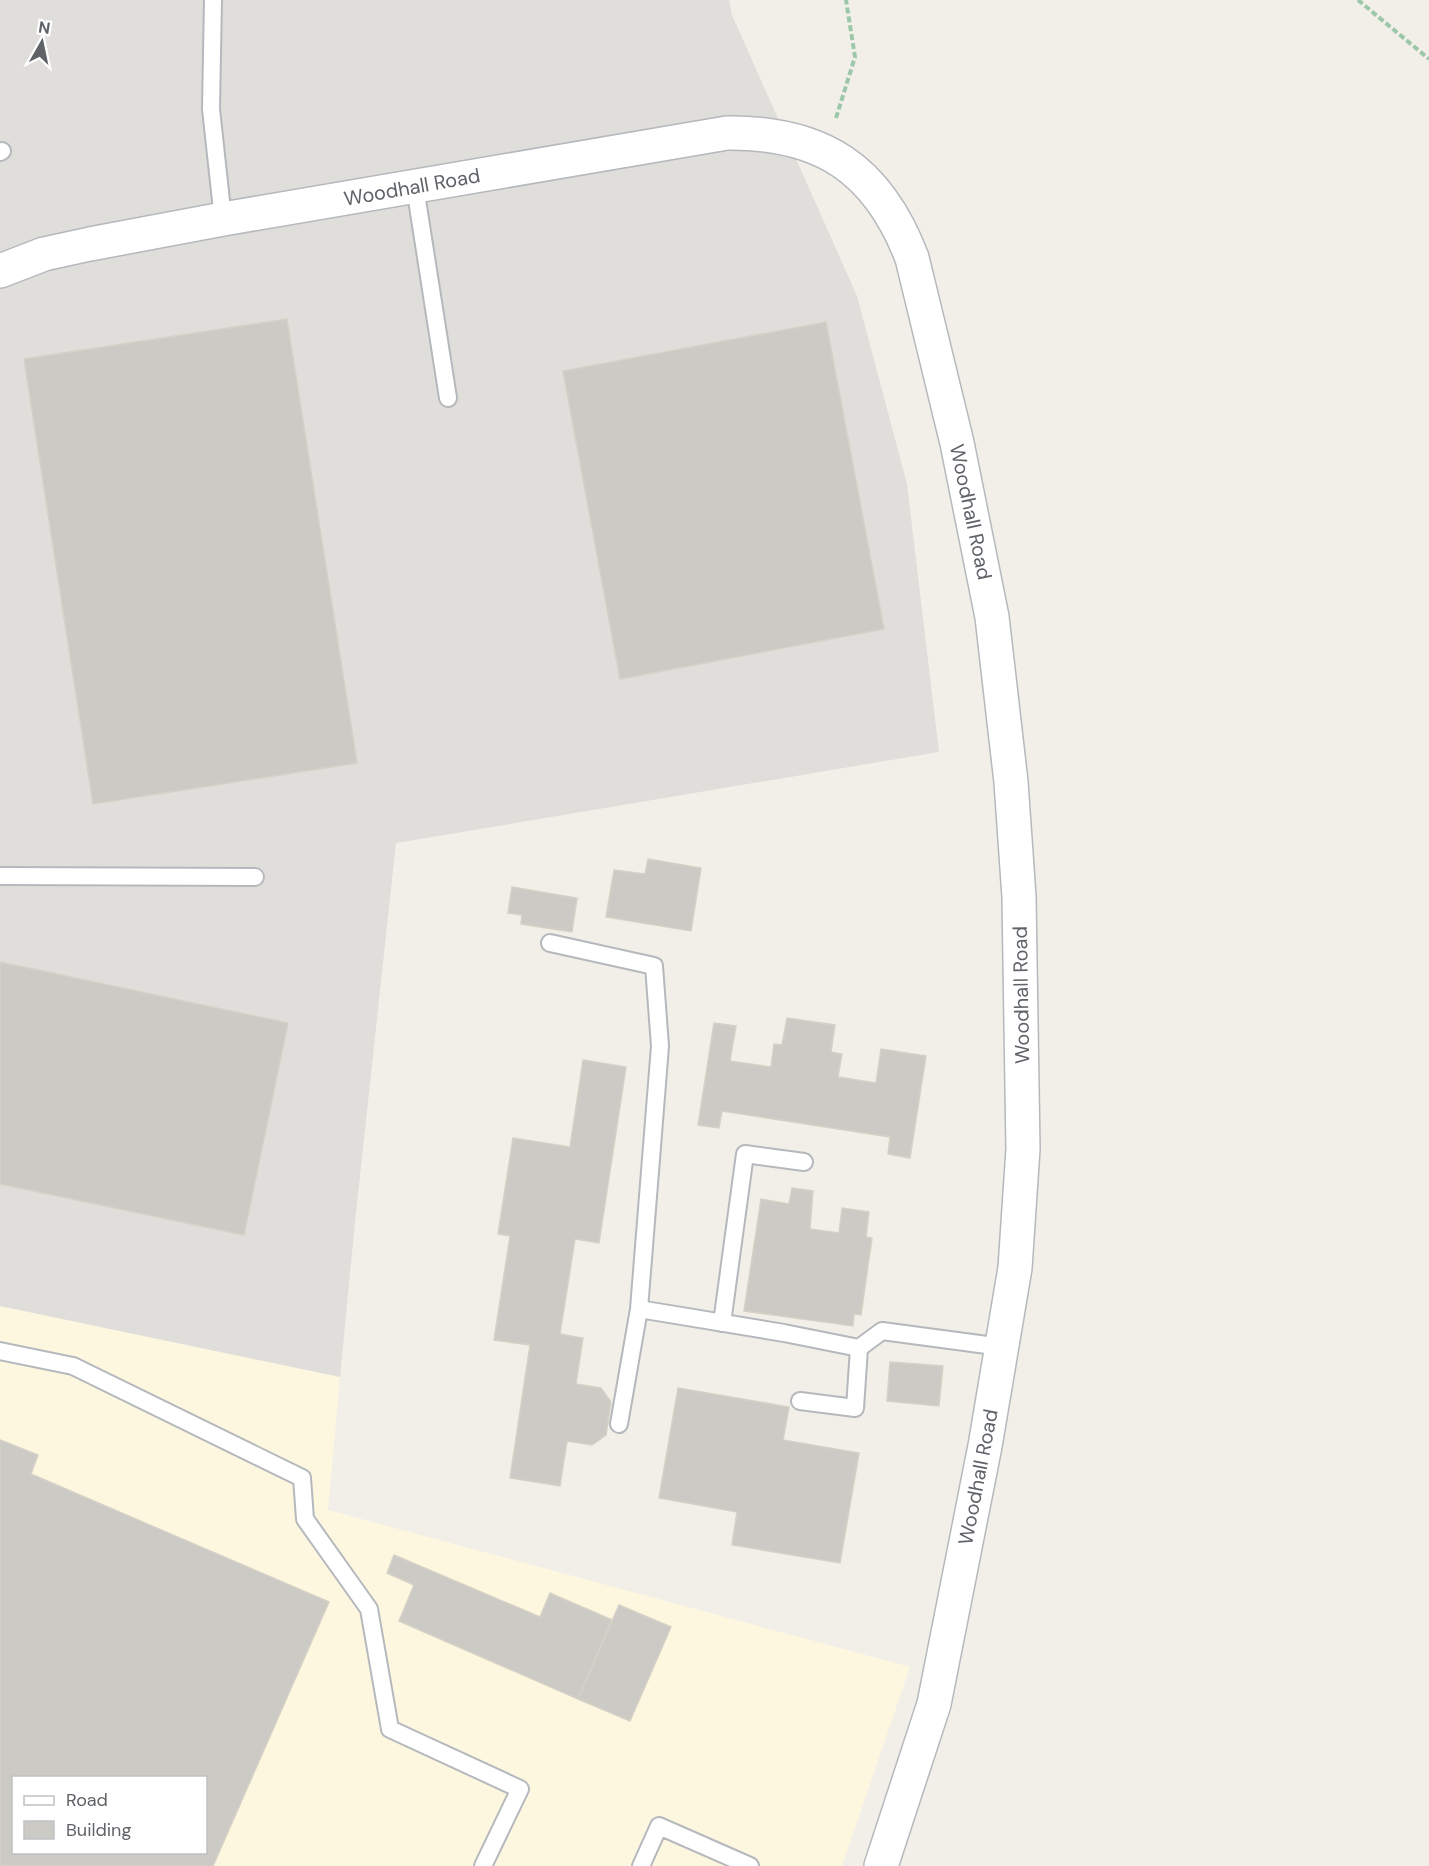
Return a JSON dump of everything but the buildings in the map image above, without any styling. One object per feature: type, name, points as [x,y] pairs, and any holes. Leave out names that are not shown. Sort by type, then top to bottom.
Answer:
[{"type":"street","name":"Woodhall Road","points":[[1,267],[44,254],[223,219],[727,133],[778,136],[802,142],[826,152],[849,167],[870,186],[888,207],[902,232],[912,258],[957,443],[992,617],[1011,782],[1019,897],[1023,1137],[1015,1268],[985,1446],[934,1704],[881,1866]]},
{"type":"lane","points":[[213,0],[211,109],[223,219]]},
{"type":"lane","points":[[415,187],[448,398]]},
{"type":"lane","points":[[0,876],[255,876]]},
{"type":"lane","points":[[550,943],[654,966],[660,1046],[639,1309],[619,1424]]},
{"type":"lane","points":[[722,1323],[745,1154],[804,1162]]},
{"type":"lane","points":[[639,1309],[859,1348],[882,1331],[1002,1347]]},
{"type":"lane","points":[[800,1401],[855,1408],[859,1348]]},
{"type":"lane","points":[[0,1351],[73,1366],[302,1478],[305,1520],[369,1609],[390,1730],[520,1789],[483,1866]]},
{"type":"lane","points":[[641,1866],[659,1826],[750,1866]]},
{"type":"path","points":[[826,152],[855,57],[846,0]]},
{"type":"path","points":[[1358,0],[1429,59]]},
{"type":"shaded area","points":[[0,0],[729,0],[732,15],[857,296],[907,484],[939,752],[396,843],[340,1377],[0,1306]]},
{"type":"shaded area","points":[[0,1306],[340,1377],[328,1510],[910,1667],[842,1866],[0,1866]]}]
